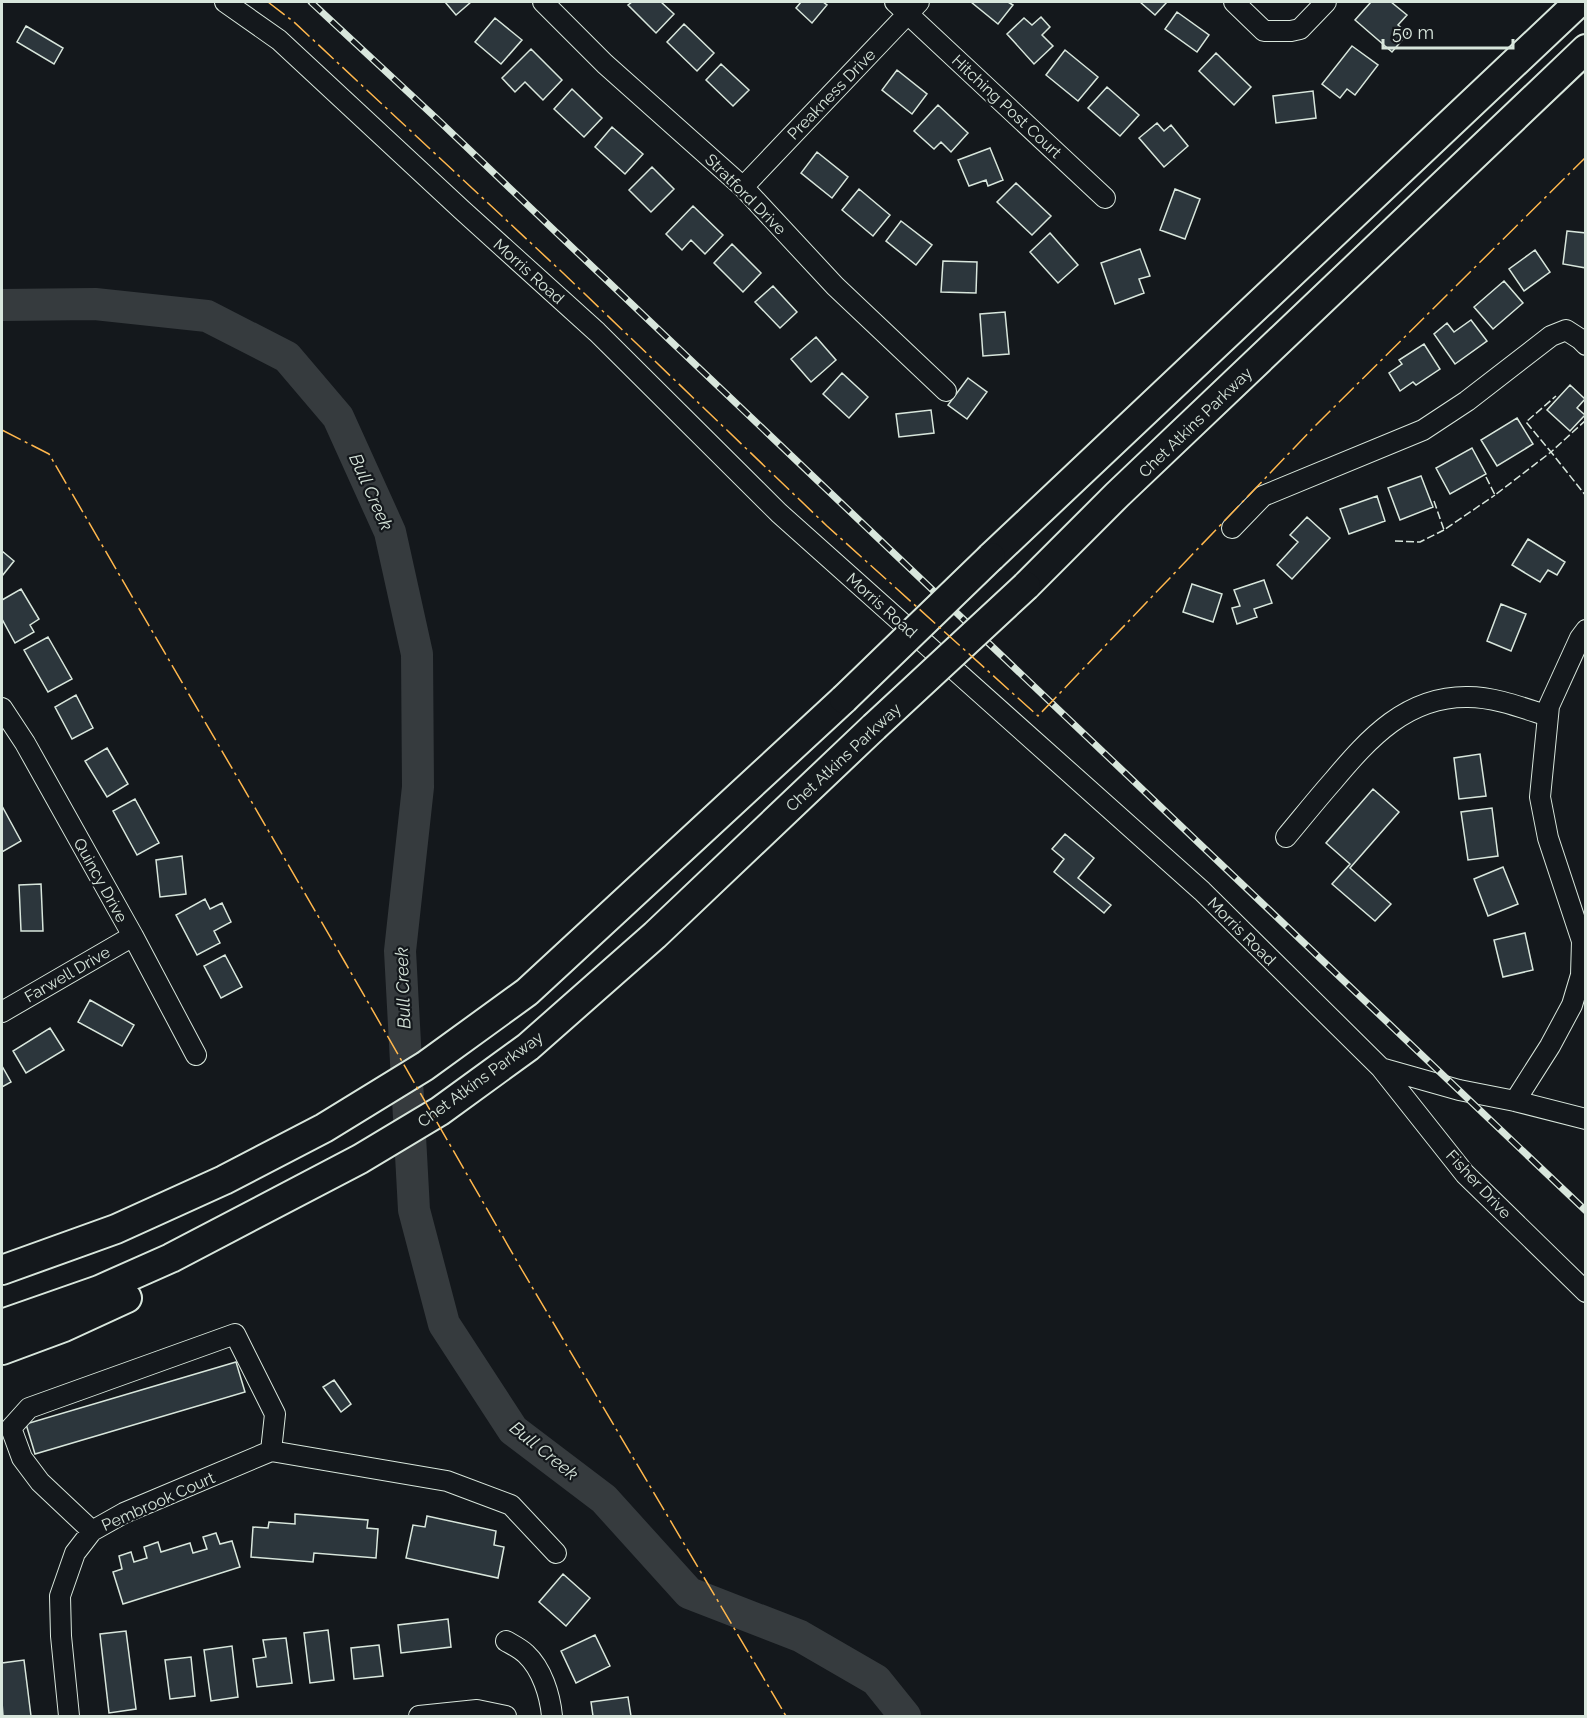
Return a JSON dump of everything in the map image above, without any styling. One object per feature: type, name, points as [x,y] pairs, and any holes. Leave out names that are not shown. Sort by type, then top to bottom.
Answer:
[{"type":"highway","points":[[2,1270],[116,1229],[224,1180],[300,1141],[425,1066],[527,992],[844,699],[1578,2]]},
{"type":"highway","name":"Chet Atkins Parkway","points":[[300,1200],[324,1194],[528,1047],[655,935],[1026,586],[1117,495],[1586,49]]},
{"type":"highway","points":[[2,1324],[99,1290],[300,1200]]},
{"type":"highway","points":[[2,1350],[64,1327],[200,1264],[300,1200]]},
{"type":"street","name":"Morris Road","points":[[225,2],[279,40],[597,332],[779,513],[1202,891],[1381,1068],[1458,1090],[1515,1101],[1586,1119]]},
{"type":"street","name":"Stratford Drive","points":[[543,2],[605,64],[744,187],[835,285],[946,391]]},
{"type":"street","points":[[1237,4],[1264,31],[1291,31],[1300,29],[1326,2]]},
{"type":"street","name":"Preakness Drive","points":[[744,187],[907,6]]},
{"type":"street","name":"Hitching Post Court","points":[[907,6],[1106,198]]},
{"type":"street","points":[[1232,528],[1263,496],[1423,430],[1467,401],[1551,336],[1566,330],[1586,345]]},
{"type":"street","points":[[1515,1101],[1550,1046],[1572,1005],[1581,975],[1581,941],[1548,838],[1540,797],[1549,706],[1580,638],[1586,630]]},
{"type":"street","points":[[1286,837],[1362,747],[1378,731],[1401,715],[1427,704],[1468,697],[1488,699],[1548,716]]},
{"type":"street","name":"Quincy Drive","points":[[2,708],[25,743],[133,936],[196,1055]]},
{"type":"street","name":"Farwell Drive","points":[[2,1012],[133,936]]},
{"type":"street","name":"Fisher Drive","points":[[1381,1068],[1465,1174],[1586,1292]]},
{"type":"street","points":[[92,1531],[40,1482],[22,1458],[11,1428],[29,1408],[235,1334],[275,1414],[271,1451],[447,1481],[510,1504],[556,1553]]},
{"type":"street","name":"Pembrook Court","points":[[69,1716],[61,1636],[60,1596],[75,1552],[92,1531],[124,1513],[271,1451]]},
{"type":"street","points":[[506,1641],[526,1654],[536,1665],[545,1685],[552,1716]]},
{"type":"street","points":[[419,1716],[476,1713],[506,1716]]},
{"type":"building","points":[[445,2],[471,2],[456,15]]},
{"type":"building","points":[[632,2],[661,2],[674,14],[656,33],[628,5]]},
{"type":"building","points":[[801,2],[823,2],[827,5],[812,23],[796,8]]},
{"type":"building","points":[[971,2],[1008,2],[1013,5],[998,24]]},
{"type":"building","points":[[1140,2],[1167,2],[1155,15]]},
{"type":"building","points":[[1371,2],[1391,2],[1407,15],[1398,25],[1408,33],[1392,52],[1355,20]]},
{"type":"building","points":[[1177,12],[1209,35],[1197,52],[1165,29]]},
{"type":"building","points":[[1041,17],[1050,27],[1042,35],[1053,46],[1034,64],[1007,34],[1024,18],[1032,25]]},
{"type":"building","points":[[495,18],[522,40],[501,64],[475,42]]},
{"type":"building","points":[[684,24],[714,53],[697,71],[667,42]]},
{"type":"building","points":[[26,26],[63,48],[54,64],[17,42]]},
{"type":"building","points":[[1352,46],[1378,65],[1355,95],[1347,89],[1340,98],[1322,84]]},
{"type":"building","points":[[531,49],[562,80],[543,100],[525,82],[515,92],[502,78]]},
{"type":"building","points":[[1065,50],[1098,77],[1078,101],[1046,75]]},
{"type":"building","points":[[1216,53],[1251,87],[1234,105],[1199,71]]},
{"type":"building","points":[[721,64],[749,90],[733,106],[706,80]]},
{"type":"building","points":[[897,70],[927,94],[912,114],[882,90]]},
{"type":"building","points":[[1107,87],[1139,115],[1120,136],[1088,108]]},
{"type":"building","points":[[572,89],[602,118],[584,137],[554,109]]},
{"type":"building","points":[[1313,91],[1316,118],[1276,123],[1273,96]]},
{"type":"building","points":[[938,105],[968,133],[951,152],[941,142],[934,149],[914,131]]},
{"type":"building","points":[[1157,123],[1164,131],[1171,125],[1188,146],[1164,167],[1139,138]]},
{"type":"building","points":[[612,127],[643,154],[625,174],[595,147]]},
{"type":"building","points":[[990,148],[1003,180],[988,186],[986,180],[969,186],[958,160]]},
{"type":"building","points":[[817,152],[848,177],[832,198],[801,173]]},
{"type":"building","points":[[652,167],[674,189],[651,212],[629,190]]},
{"type":"building","points":[[1016,183],[1051,216],[1032,235],[997,202]]},
{"type":"building","points":[[859,189],[890,215],[873,236],[842,210]]},
{"type":"building","points":[[1175,189],[1200,199],[1185,239],[1160,230]]},
{"type":"building","points":[[693,206],[723,235],[705,254],[691,240],[682,250],[666,234]]},
{"type":"building","points":[[901,221],[932,245],[916,265],[886,241]]},
{"type":"building","points":[[1567,231],[1586,233],[1586,268],[1563,264]]},
{"type":"building","points":[[1050,233],[1078,265],[1058,283],[1030,252]]},
{"type":"building","points":[[732,244],[761,273],[743,292],[714,263]]},
{"type":"building","points":[[1140,249],[1150,276],[1139,279],[1144,293],[1115,304],[1101,263]]},
{"type":"building","points":[[1535,250],[1550,272],[1524,291],[1509,269]]},
{"type":"building","points":[[943,261],[977,262],[976,293],[941,292]]},
{"type":"building","points":[[1504,281],[1523,303],[1493,329],[1474,307]]},
{"type":"building","points":[[773,286],[797,312],[780,328],[755,302]]},
{"type":"building","points":[[1005,312],[1009,354],[983,356],[980,314]]},
{"type":"building","points":[[1471,320],[1487,341],[1455,364],[1434,334],[1447,323],[1454,332]]},
{"type":"building","points":[[816,337],[836,360],[811,382],[791,359]]},
{"type":"building","points":[[1424,344],[1440,369],[1416,385],[1413,382],[1400,391],[1389,373],[1402,364],[1399,360]]},
{"type":"building","points":[[842,373],[868,397],[849,418],[823,394]]},
{"type":"building","points":[[968,378],[987,392],[967,419],[948,405]]},
{"type":"building","points":[[1570,385],[1585,399],[1577,408],[1585,415],[1570,431],[1547,410]]},
{"type":"building","points":[[931,410],[934,433],[899,437],[896,414]]},
{"type":"building","points":[[1517,418],[1533,444],[1497,466],[1481,440]]},
{"type":"building","points":[[1472,448],[1486,474],[1450,494],[1436,468]]},
{"type":"building","points":[[1421,476],[1433,507],[1400,520],[1388,488]]},
{"type":"building","points":[[1377,496],[1385,521],[1349,534],[1340,509]]},
{"type":"building","points":[[1307,517],[1330,538],[1292,579],[1277,565],[1298,542],[1290,535]]},
{"type":"building","points":[[1528,539],[1565,562],[1557,575],[1548,570],[1540,582],[1512,565]]},
{"type":"building","points":[[2,551],[14,561],[2,576]]},
{"type":"building","points":[[1264,580],[1272,603],[1254,609],[1257,617],[1237,624],[1232,608],[1240,606],[1234,590]]},
{"type":"building","points":[[1192,584],[1222,594],[1213,622],[1183,612]]},
{"type":"building","points":[[21,589],[39,619],[30,625],[34,632],[15,643],[2,619],[2,600]]},
{"type":"building","points":[[1501,604],[1526,614],[1511,651],[1487,641]]},
{"type":"building","points":[[48,637],[72,679],[48,692],[24,650]]},
{"type":"building","points":[[76,695],[93,728],[72,739],[55,707]]},
{"type":"building","points":[[107,748],[128,784],[107,797],[85,761]]},
{"type":"building","points":[[1480,754],[1486,796],[1459,799],[1454,758]]},
{"type":"building","points":[[1373,789],[1399,812],[1350,868],[1391,904],[1375,921],[1332,884],[1350,864],[1326,843]]},
{"type":"building","points":[[135,799],[159,843],[137,855],[113,811]]},
{"type":"building","points":[[2,806],[21,841],[2,852]]},
{"type":"building","points":[[1492,808],[1498,856],[1468,860],[1461,812]]},
{"type":"building","points":[[1065,834],[1094,858],[1078,878],[1111,905],[1104,913],[1054,872],[1064,859],[1052,849]]},
{"type":"building","points":[[182,856],[186,894],[160,897],[156,860]]},
{"type":"building","points":[[1503,867],[1518,904],[1488,916],[1474,879]]},
{"type":"building","points":[[41,884],[43,931],[21,931],[19,885]]},
{"type":"building","points":[[205,899],[210,909],[222,903],[231,922],[214,931],[220,943],[197,955],[176,915]]},
{"type":"building","points":[[1525,933],[1533,970],[1503,977],[1494,940]]},
{"type":"building","points":[[225,955],[242,987],[221,998],[204,966]]},
{"type":"building","points":[[90,1000],[134,1025],[122,1046],[78,1022]]},
{"type":"building","points":[[50,1028],[64,1050],[26,1073],[13,1051]]},
{"type":"building","points":[[2,1066],[11,1082],[2,1087]]},
{"type":"building","points":[[236,1362],[245,1392],[35,1454],[26,1424]]},
{"type":"building","points":[[334,1380],[351,1404],[341,1412],[323,1387]]},
{"type":"building","points":[[295,1514],[368,1520],[367,1528],[378,1529],[376,1558],[314,1553],[313,1562],[251,1557],[253,1527],[268,1528],[269,1522],[295,1524]]},
{"type":"building","points":[[427,1516],[496,1531],[494,1545],[504,1547],[498,1578],[406,1558],[413,1525],[425,1527]]},
{"type":"building","points":[[216,1533],[220,1544],[232,1541],[240,1567],[123,1604],[113,1572],[122,1569],[119,1556],[131,1552],[134,1562],[147,1558],[144,1547],[158,1542],[161,1552],[190,1543],[193,1553],[207,1549],[203,1537]]},
{"type":"building","points":[[563,1574],[590,1598],[566,1626],[539,1602]]},
{"type":"building","points":[[448,1619],[451,1647],[401,1653],[398,1625]]},
{"type":"building","points":[[328,1630],[334,1680],[310,1683],[304,1633]]},
{"type":"building","points":[[126,1631],[136,1709],[109,1713],[100,1634]]},
{"type":"building","points":[[595,1635],[610,1666],[576,1683],[561,1651]]},
{"type":"building","points":[[286,1638],[292,1683],[257,1687],[253,1659],[266,1657],[263,1640]]},
{"type":"building","points":[[379,1645],[383,1676],[354,1679],[351,1648]]},
{"type":"building","points":[[232,1646],[238,1697],[211,1701],[204,1650]]},
{"type":"building","points":[[191,1657],[195,1696],[170,1699],[165,1660]]},
{"type":"building","points":[[24,1660],[31,1716],[3,1716],[2,1663]]},
{"type":"building","points":[[628,1697],[631,1716],[593,1716],[591,1702]]},
{"type":"waterway","name":"Bull Creek","points":[[2,305],[95,304],[207,316],[287,357],[338,417],[390,532],[417,654],[418,787],[400,951],[414,1210],[444,1324],[513,1430],[604,1499],[689,1593],[800,1636],[876,1680],[905,1716]]},
{"type":"railway","points":[[311,2],[1586,1211]]},
{"type":"fence","points":[[1486,477],[1495,495],[1551,452],[1526,422],[1556,396]]},
{"type":"fence","points":[[1586,420],[1551,452],[1586,496]]},
{"type":"fence","points":[[1434,501],[1444,530],[1495,495]]},
{"type":"fence","points":[[1395,541],[1420,542],[1444,530]]},
{"type":"power","points":[[268,2],[294,22],[563,273],[827,526],[1038,716],[1316,425],[1586,157]]},
{"type":"power","points":[[2,430],[49,454],[522,1270],[786,1716]]}]
